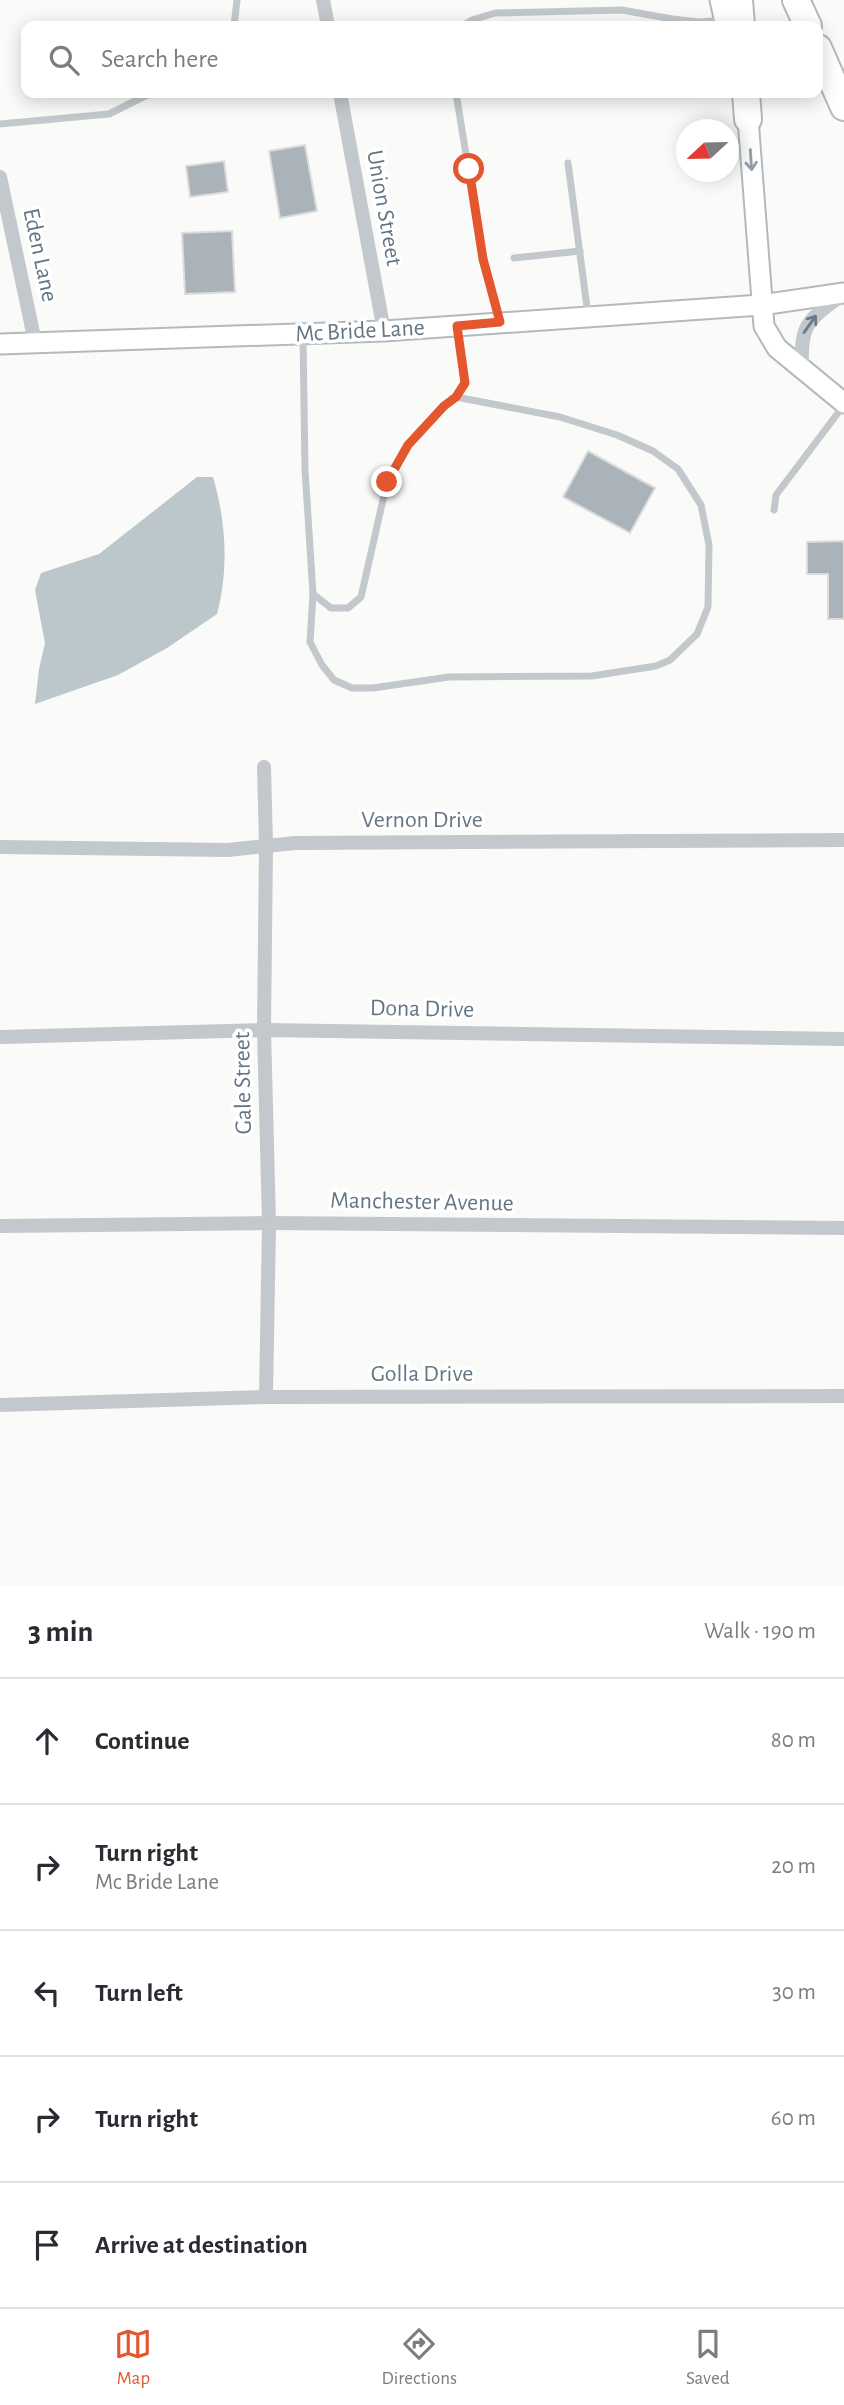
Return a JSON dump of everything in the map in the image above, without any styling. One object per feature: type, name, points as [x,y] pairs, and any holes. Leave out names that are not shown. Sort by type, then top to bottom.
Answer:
[{"type":"highway","points":[[796,0],[806,21]]},
{"type":"highway","points":[[823,59],[844,107]]},
{"type":"highway","points":[[745,98],[748,119]]},
{"type":"street","points":[[323,0],[327,21]]},
{"type":"street","points":[[720,0],[733,18]]},
{"type":"street","name":"Union Street","points":[[341,98],[384,331]]},
{"type":"street","points":[[748,119],[764,326],[777,348],[844,403]]},
{"type":"street","name":"Eden Lane","points":[[0,177],[35,342]]},
{"type":"street","points":[[802,369],[804,329],[811,319],[844,293]]},
{"type":"street","name":"Mc Bride Lane","points":[[0,344],[384,331],[761,305],[844,293]]},
{"type":"street","name":"Gale Street","points":[[264,767],[264,1030],[269,1223],[266,1397]]},
{"type":"street","name":"Vernon Drive","points":[[0,848],[228,849],[295,843],[844,840]]},
{"type":"street","name":"Dona Drive","points":[[0,1037],[264,1030],[844,1039]]},
{"type":"street","name":"Manchester Avenue","points":[[0,1226],[269,1223],[844,1228]]},
{"type":"street","name":"Golla Drive","points":[[0,1405],[266,1397],[844,1396]]},
{"type":"lane","points":[[235,21],[237,0]]},
{"type":"lane","points":[[470,21],[495,13],[622,10],[690,21]]},
{"type":"lane","points":[[708,21],[733,18]]},
{"type":"lane","points":[[0,124],[109,114],[141,98]]},
{"type":"lane","points":[[457,98],[483,259],[500,322]]},
{"type":"lane","points":[[568,163],[588,316]]},
{"type":"lane","points":[[514,258],[580,251]]},
{"type":"lane","points":[[313,594],[331,608],[348,608],[361,597],[387,482],[408,445],[444,406],[456,397],[465,383],[457,326]]},
{"type":"lane","points":[[303,334],[304,470],[313,594],[310,642],[322,665],[334,680],[352,688],[373,688],[449,677],[592,676],[656,666],[670,660],[697,634],[708,607],[709,545],[701,505],[678,469],[653,451],[617,435],[560,417],[456,397]]},
{"type":"lane","points":[[774,510],[776,495],[844,403]]},
{"type":"shaded area","points":[[197,477],[213,477],[221,511],[224,562],[217,614],[167,648],[118,675],[35,704],[45,643],[35,590],[41,573],[99,554]]},
{"type":"building","points":[[305,145],[317,211],[280,218],[269,151]]},
{"type":"building","points":[[224,161],[228,192],[190,197],[186,166]]},
{"type":"building","points":[[232,231],[235,292],[185,294],[182,233]]},
{"type":"building","points":[[588,451],[655,488],[630,533],[563,497]]},
{"type":"building","points":[[844,541],[844,619],[828,619],[828,574],[807,574],[807,542]]},
{"type":"route","points":[[387,482],[408,445],[444,406],[456,397],[465,383],[457,326],[500,322],[483,259],[469,169]]}]
